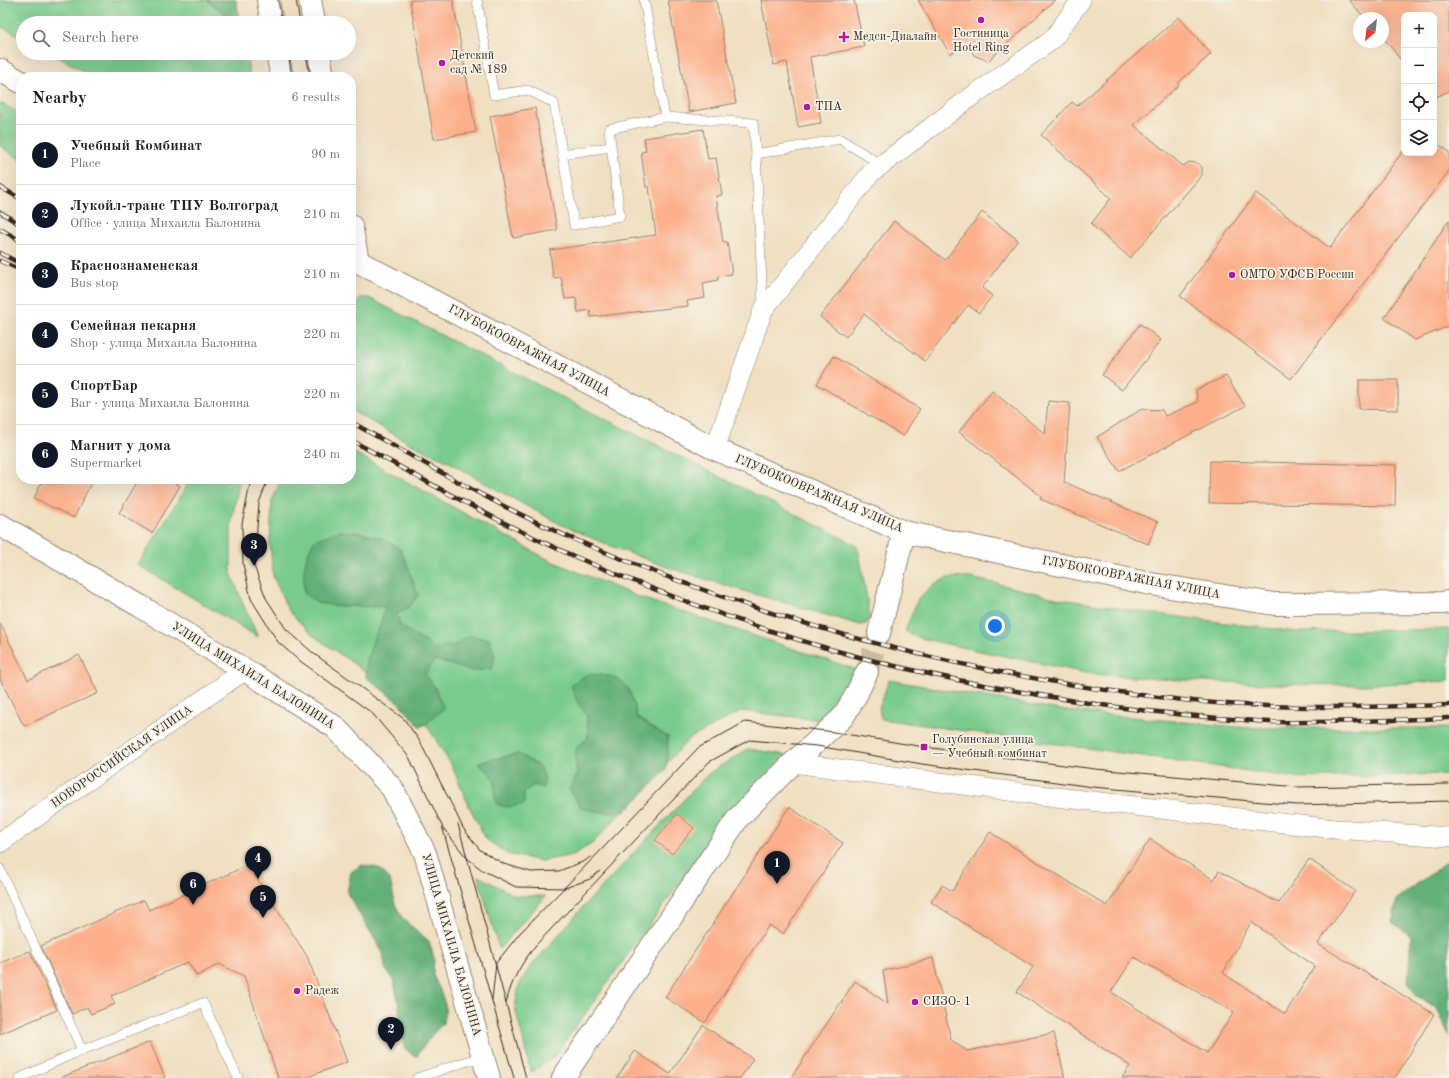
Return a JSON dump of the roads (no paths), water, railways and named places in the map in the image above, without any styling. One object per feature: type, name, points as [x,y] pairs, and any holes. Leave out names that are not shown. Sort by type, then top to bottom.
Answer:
[{"type":"main road","points":[[268,0],[271,16]]},
{"type":"main road","points":[[310,0],[313,16]]},
{"type":"main road","points":[[278,60],[281,72]]},
{"type":"main road","points":[[320,60],[322,72]]},
{"type":"main road","points":[[0,70],[16,79]]},
{"type":"main road","name":"ГЛУБОКООВРАЖНАЯ УЛИЦА","points":[[356,261],[715,449],[904,532],[1151,584],[1274,604],[1449,602]]},
{"type":"main road","name":"УЛИЦА МИХАИЛА БАЛОНИНА","points":[[0,525],[140,606],[335,727],[392,788],[425,853],[489,1078]]},
{"type":"main road","points":[[879,633],[904,532]]},
{"type":"main road","points":[[563,1078],[738,818],[793,763],[843,717],[867,672]]},
{"type":"street","points":[[715,449],[763,310],[871,173],[968,98],[1052,40],[1081,0]]},
{"type":"street","name":"НОВОРОССИЙСКАЯ УЛИЦА","points":[[0,843],[245,670]]},
{"type":"street","points":[[793,763],[1047,796],[1335,829],[1449,837]]},
{"type":"lane","points":[[477,0],[494,95],[528,90],[554,104],[574,225],[620,216],[609,129],[665,117],[753,123],[756,154],[763,310]]},
{"type":"lane","points":[[644,0],[665,117]]},
{"type":"lane","points":[[756,154],[840,139],[882,165]]},
{"type":"lane","points":[[562,154],[612,147]]},
{"type":"lane","points":[[0,869],[82,1050]]},
{"type":"lane","points":[[20,1078],[82,1050],[203,1003],[238,1078]]},
{"type":"lane","points":[[417,1078],[483,1056]]},
{"type":"tunnel","points":[[867,672],[879,633]]},
{"type":"tram line","points":[[278,0],[281,16]]},
{"type":"tram line","points":[[296,0],[299,16]]},
{"type":"tram line","points":[[289,60],[291,72]]},
{"type":"tram line","points":[[307,60],[309,72]]},
{"type":"tram line","points":[[250,484],[242,524],[243,564],[251,599],[278,642],[296,658],[372,713],[409,757],[442,826],[514,1078]]},
{"type":"tram line","points":[[266,484],[259,503],[254,566],[266,598],[286,629],[313,653],[404,719],[419,740],[463,828],[480,850],[504,864],[531,872],[559,871],[585,861],[590,857]]},
{"type":"tram line","points":[[492,1000],[496,963],[520,933],[698,748],[745,722],[827,731],[924,747],[1095,769],[1298,787],[1449,784]]},
{"type":"tram line","points":[[506,1003],[517,973],[535,946],[709,762],[749,740],[817,746],[922,764],[1093,787],[1297,805],[1449,801]]},
{"type":"tram line","points":[[458,824],[526,1078]]},
{"type":"tram line","points":[[444,829],[466,857],[482,870],[516,887],[565,888],[590,879],[600,871]]},
{"type":"railway","points":[[0,187],[16,196]]},
{"type":"railway","points":[[0,212],[16,222]]},
{"type":"railway","points":[[0,229],[16,238]]},
{"type":"railway","points":[[0,253],[16,261]]},
{"type":"railway","points":[[0,261],[16,268]]},
{"type":"railway","points":[[356,425],[432,468],[515,512],[571,538],[719,596],[871,642],[948,661],[1026,677],[1104,690],[1183,700],[1282,707],[1449,705]]},
{"type":"railway","points":[[356,443],[487,514],[543,542],[595,565],[746,623],[805,642],[910,670],[981,685],[1093,704],[1218,718],[1270,722],[1337,722],[1449,718]]},
{"type":"place","name":"Гостиница Hotel Ring","points":[[981,20]]},
{"type":"place","name":"Медси-Диалайн","points":[[844,37]]},
{"type":"place","name":"Детский сад № 189","points":[[442,63]]},
{"type":"place","name":"ТПА","points":[[807,107]]},
{"type":"place","name":"ОМТО УФСБ России","points":[[1232,275]]},
{"type":"place","name":"Краснознаменская","points":[[254,566]]},
{"type":"place","name":"Голубинская улица — Учебный комбинат","points":[[924,747]]},
{"type":"place","name":"Семейная пекарня","points":[[258,879]]},
{"type":"place","name":"Учебный Комбинат","points":[[777,884]]},
{"type":"place","name":"Магнит у дома","points":[[193,905]]},
{"type":"place","name":"СпортБар","points":[[263,918]]},
{"type":"place","name":"Радеж","points":[[297,991]]},
{"type":"place","name":"СИЗО- 1","points":[[915,1002]]},
{"type":"place","name":"Лукойл-транс ТПУ Волгоград","points":[[391,1050]]}]
